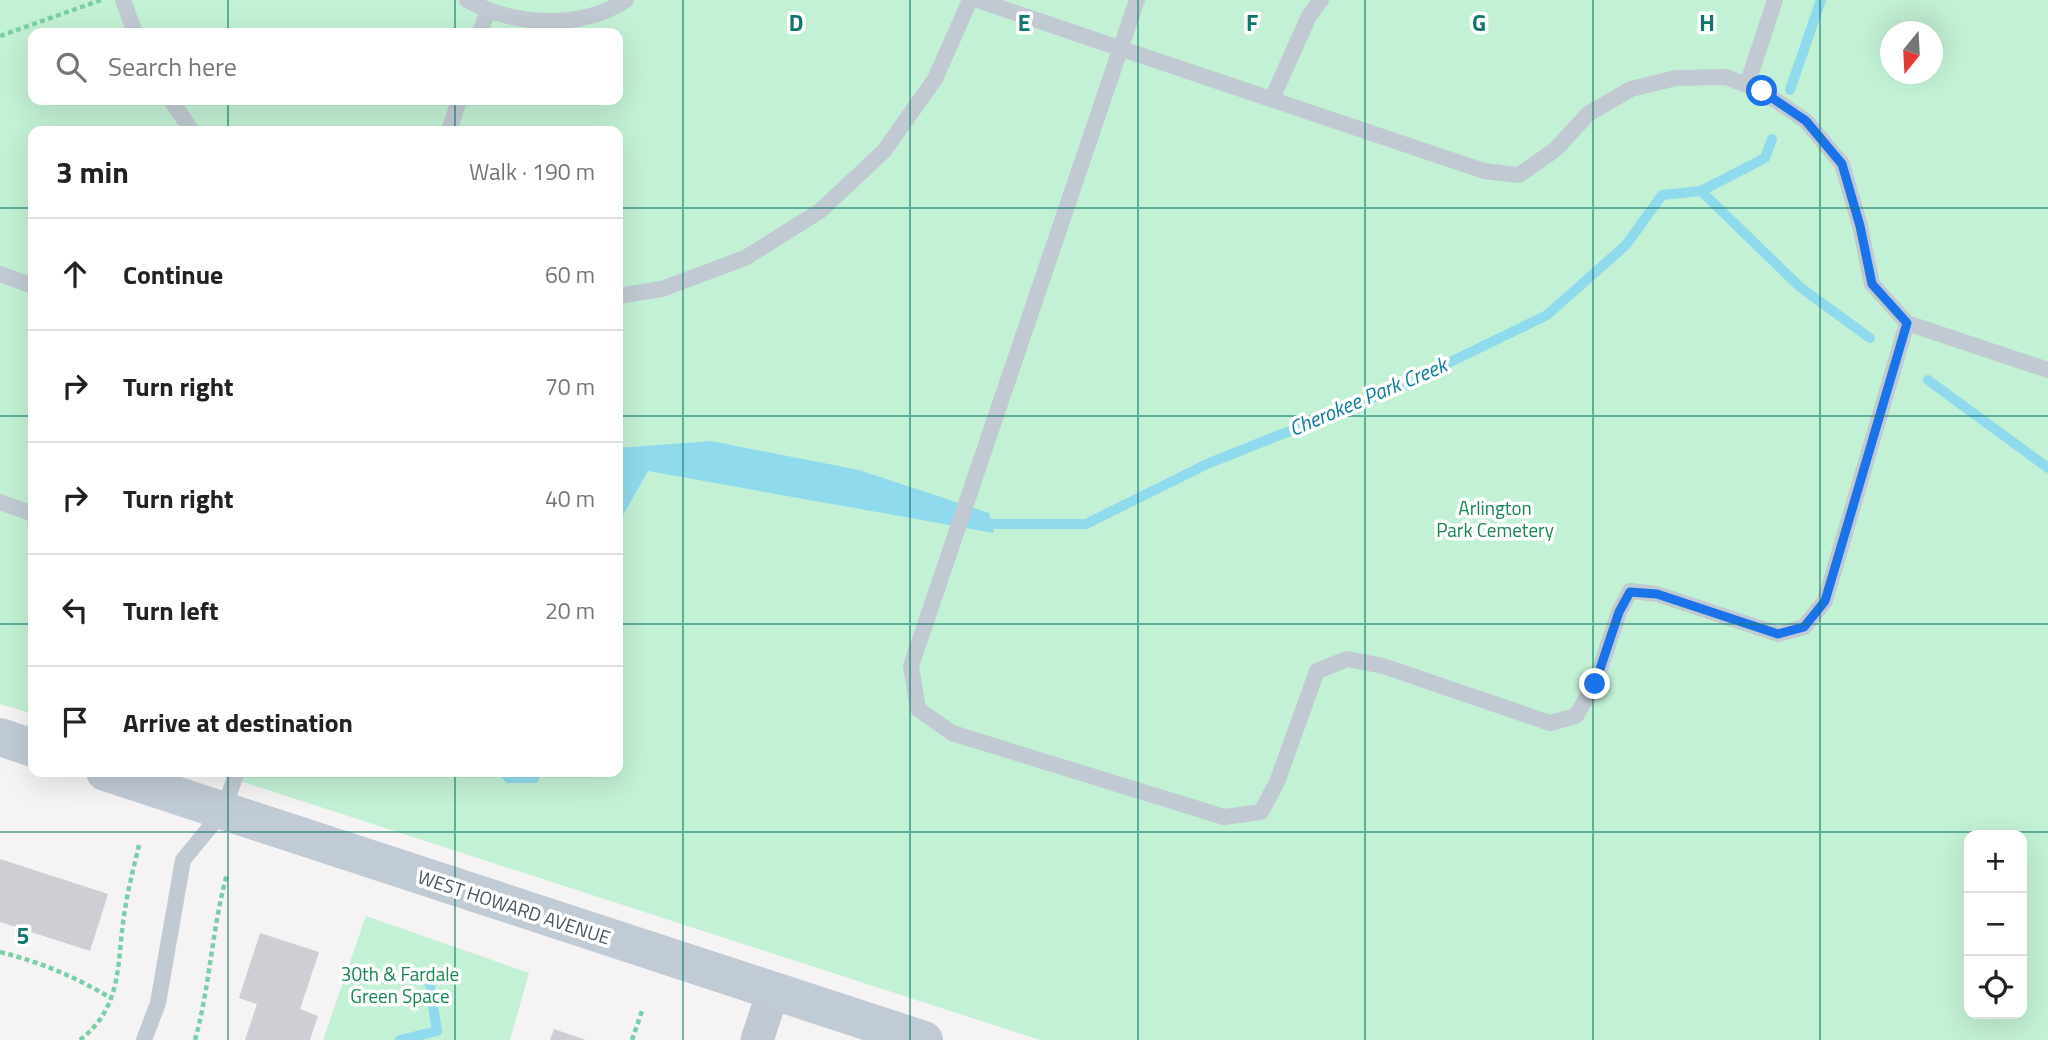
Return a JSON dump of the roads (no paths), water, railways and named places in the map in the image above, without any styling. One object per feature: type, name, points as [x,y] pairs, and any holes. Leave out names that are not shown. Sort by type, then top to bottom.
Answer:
[{"type":"street","points":[[0,737],[28,746]]},
{"type":"street","name":"WEST HOWARD AVENUE","points":[[120,777],[923,1040]]},
{"type":"street","points":[[757,1040],[773,992]]},
{"type":"lane","points":[[123,0],[133,28]]},
{"type":"lane","points":[[467,0],[488,11],[531,21],[575,19],[626,0]]},
{"type":"lane","points":[[623,295],[662,289],[745,258],[820,211],[884,151],[935,79],[970,0]]},
{"type":"lane","points":[[977,0],[1484,171],[1519,176],[1556,149],[1588,114],[1631,89],[1676,78],[1726,77],[1762,91],[1806,121],[1842,164],[1860,226],[1872,284],[1907,323],[2048,370]]},
{"type":"lane","points":[[1137,0],[911,666],[918,709],[952,733],[1224,817],[1261,812],[1276,782],[1317,671],[1347,659],[1383,666],[1550,723],[1576,716],[1595,684],[1619,612],[1630,592],[1657,594],[1778,634],[1804,627],[1825,601],[1907,323]]},
{"type":"lane","points":[[1272,99],[1309,16],[1321,0]]},
{"type":"lane","points":[[1747,85],[1775,0]]},
{"type":"lane","points":[[483,28],[488,11]]},
{"type":"lane","points":[[175,105],[189,126]]},
{"type":"lane","points":[[451,126],[457,105]]},
{"type":"lane","points":[[0,274],[28,284]]},
{"type":"lane","points":[[0,502],[28,512]]},
{"type":"lane","points":[[144,1040],[158,1003],[183,860],[223,811],[235,777]]},
{"type":"water","points":[[711,441],[859,470],[989,513],[994,533],[648,471],[623,515],[623,448]]},
{"type":"water","points":[[501,777],[540,777],[537,783],[507,783]]},
{"type":"waterway","name":"Cherokee Park Creek","points":[[1790,90],[1821,0]]},
{"type":"waterway","name":"Cherokee Park Creek","points":[[1701,191],[1765,158],[1772,139]]},
{"type":"waterway","name":"Cherokee Park Creek","points":[[992,524],[1086,524],[1207,464],[1397,388],[1547,315],[1626,245],[1662,195],[1701,191],[1800,287],[1870,338]]},
{"type":"waterway","name":"Cherokee Park Creek","points":[[1928,380],[2048,468]]},
{"type":"waterway","name":"Cherokee Park Creek","points":[[400,1040],[437,1031],[428,973]]},
{"type":"park label","name":"Arlington Park Cemetery","points":[[1495,519]]},
{"type":"park label","name":"30th & Fardale Green Space","points":[[400,985]]}]
